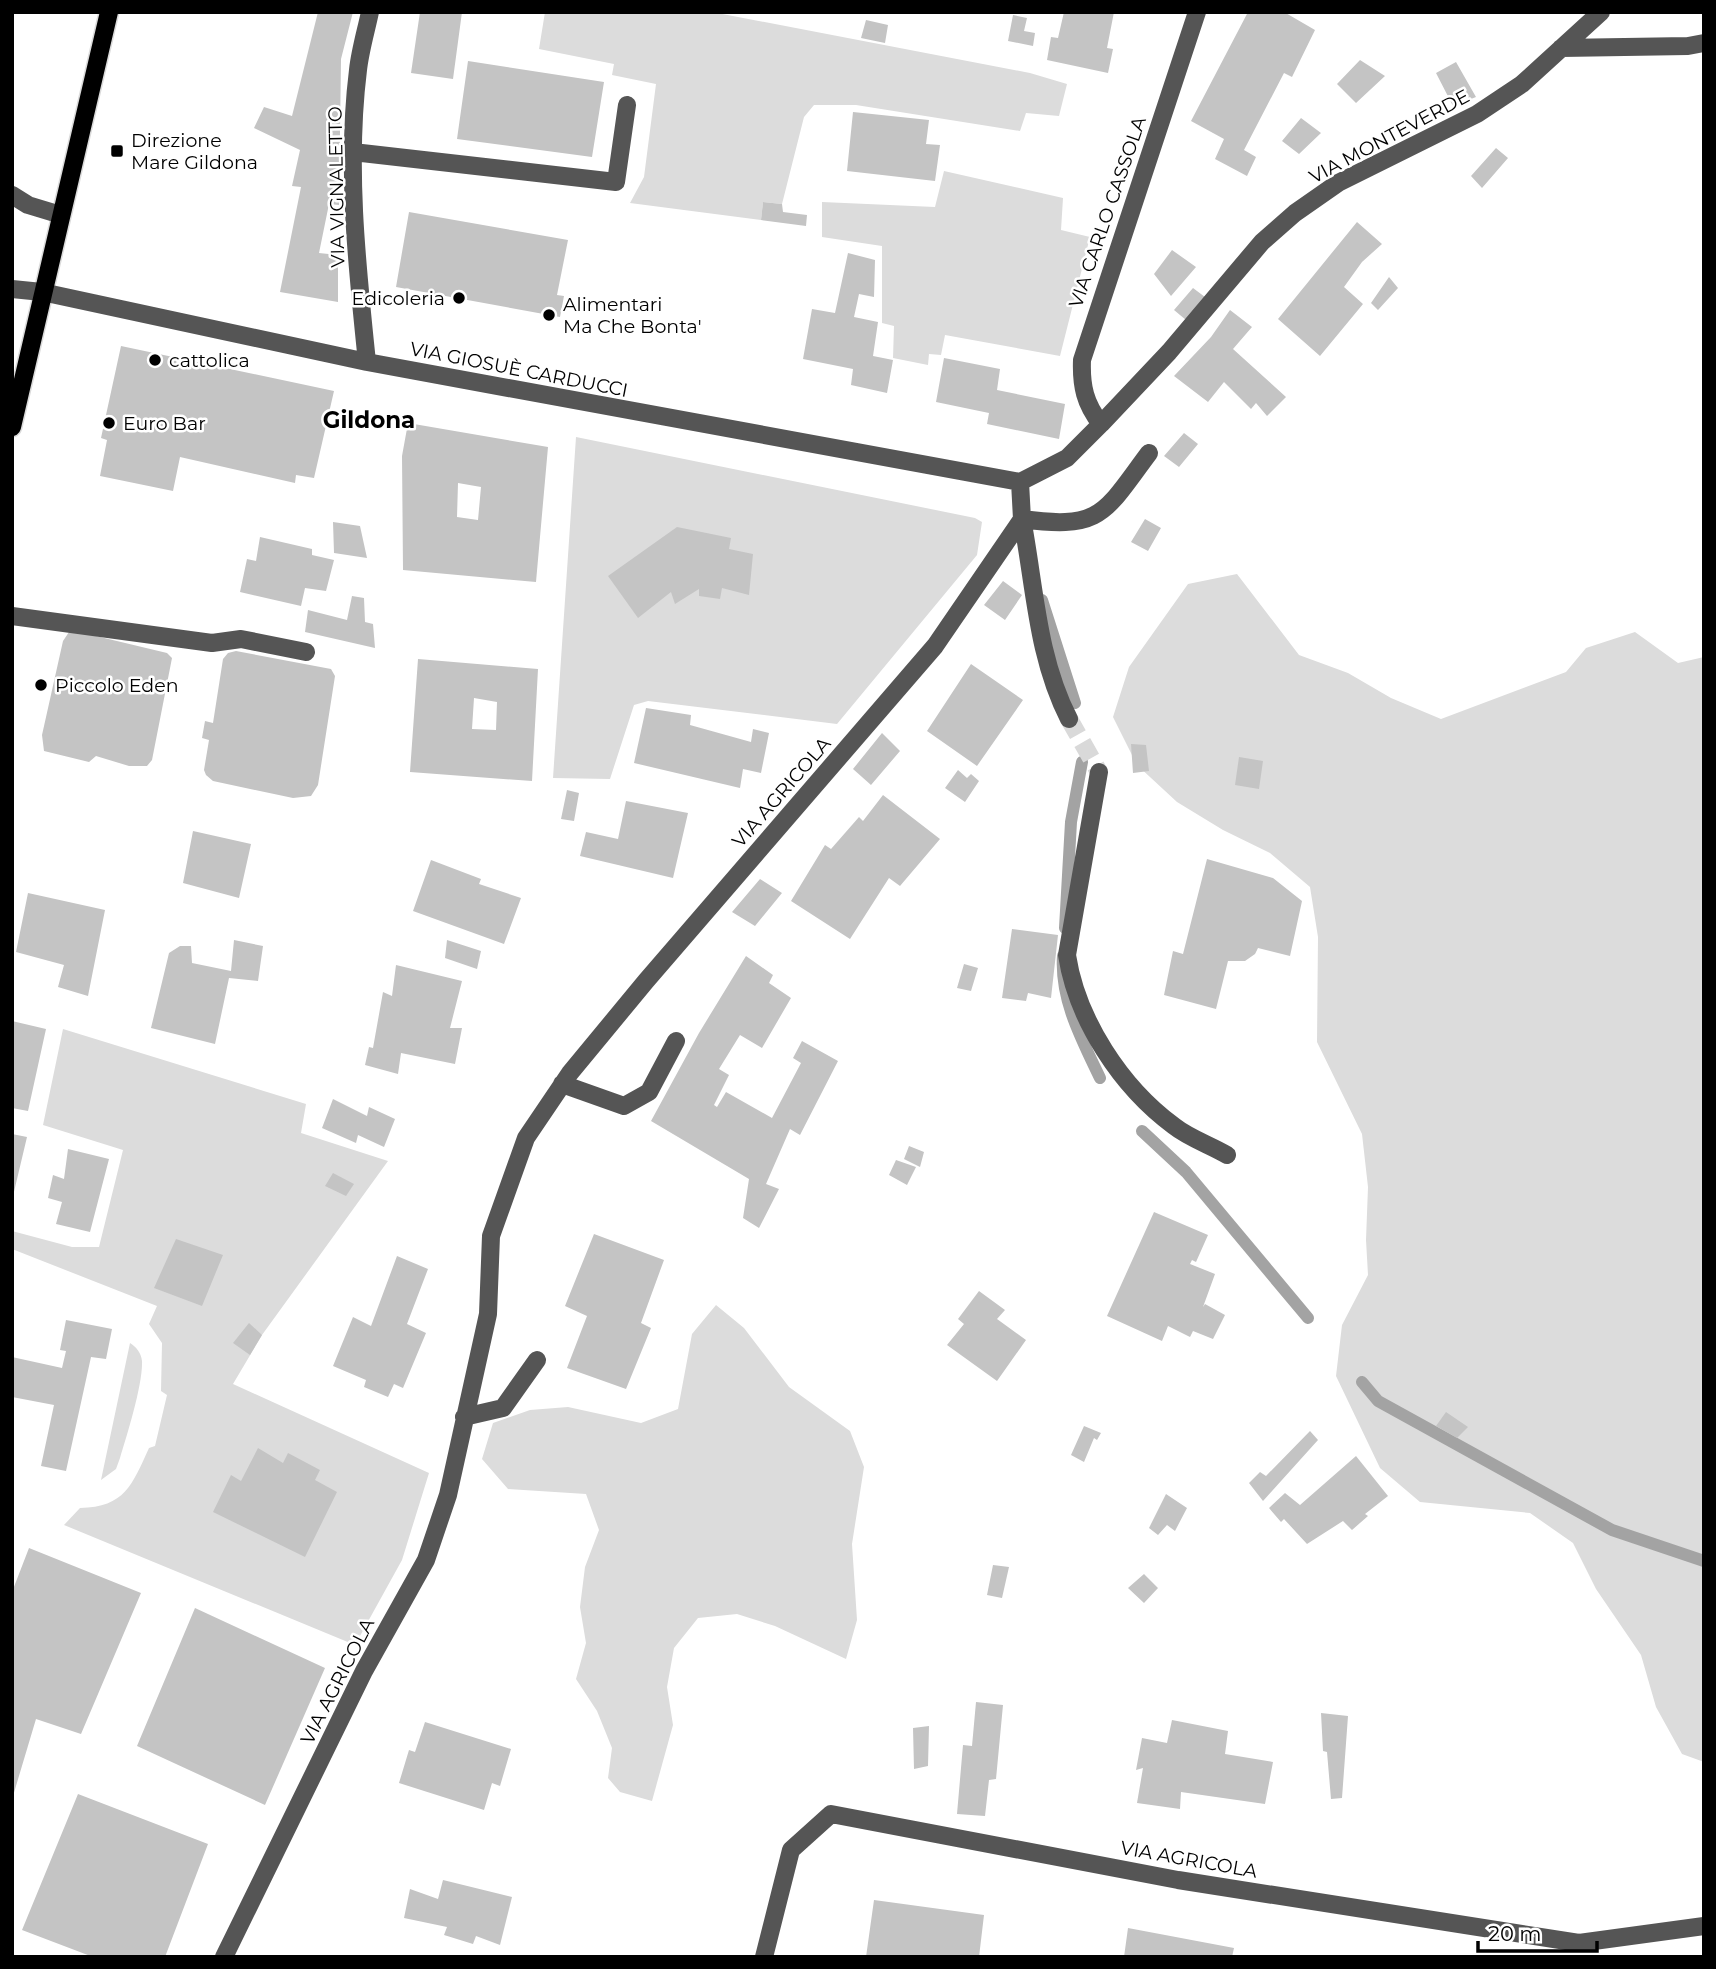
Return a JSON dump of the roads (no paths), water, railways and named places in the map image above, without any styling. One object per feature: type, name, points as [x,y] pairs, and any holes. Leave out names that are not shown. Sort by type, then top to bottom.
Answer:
[{"type":"main road","points":[[12,427],[109,12]]},
{"type":"street","name":"VIA VIGNALETTO","points":[[367,362],[357,260],[353,152],[358,69],[370,12]]},
{"type":"street","name":"VIA CARLO CASSOLA","points":[[1101,424],[1088,408],[1081,382],[1082,360],[1197,12]]},
{"type":"street","name":"VIA MONTEVERDE","points":[[1020,482],[1067,458],[1169,352],[1262,242],[1295,213],[1338,183],[1477,114],[1522,84],[1601,12]]},
{"type":"street","points":[[1561,48],[1688,46],[1704,43]]},
{"type":"street","points":[[353,152],[616,181],[627,105]]},
{"type":"street","points":[[12,195],[28,205],[61,215]]},
{"type":"street","name":"VIA GIOSUÈ CARDUCCI","points":[[12,289],[42,292],[367,362],[1020,482]]},
{"type":"street","points":[[1022,519],[1079,522],[1096,517],[1119,493],[1149,453]]},
{"type":"street","points":[[1020,482],[1022,519],[1042,650],[1053,688],[1069,719]]},
{"type":"street","name":"VIA AGRICOLA","points":[[223,1957],[364,1671],[426,1560],[448,1495],[488,1314],[491,1236],[526,1138],[562,1084],[646,981],[935,646],[1022,519]]},
{"type":"street","points":[[12,616],[212,643],[241,639],[306,652]]},
{"type":"street","points":[[1099,772],[1067,955],[1071,980],[1082,1008],[1112,1062],[1135,1088],[1174,1126],[1227,1155]]},
{"type":"street","points":[[562,1084],[624,1106],[649,1092],[676,1041]]},
{"type":"street","points":[[464,1417],[503,1408],[537,1360]]},
{"type":"street","name":"VIA AGRICOLA","points":[[764,1957],[791,1850],[831,1814],[1178,1880],[1579,1943],[1704,1926]]},
{"type":"waterway","points":[[1042,600],[1075,703]]},
{"type":"waterway","points":[[1065,928],[1071,822],[1082,762]]},
{"type":"waterway","points":[[1063,956],[1069,1004],[1100,1078]]},
{"type":"waterway","points":[[1142,1131],[1186,1172],[1308,1318]]},
{"type":"waterway","points":[[1362,1382],[1378,1401],[1612,1530],[1704,1561]]},
{"type":"tunnel","points":[[1069,719],[1099,772]]},
{"type":"place","name":"Direzione Mare Gildona","points":[[117,151]]},
{"type":"place","name":"Edicoleria","points":[[459,298]]},
{"type":"place","name":"Alimentari Ma Che Bonta'","points":[[549,315]]},
{"type":"place","name":"cattolica","points":[[155,360]]},
{"type":"place","name":"Euro Bar","points":[[109,423]]},
{"type":"place","name":"Piccolo Eden","points":[[41,685]]},
{"type":"district","name":"Gildona","points":[[369,420]]}]
